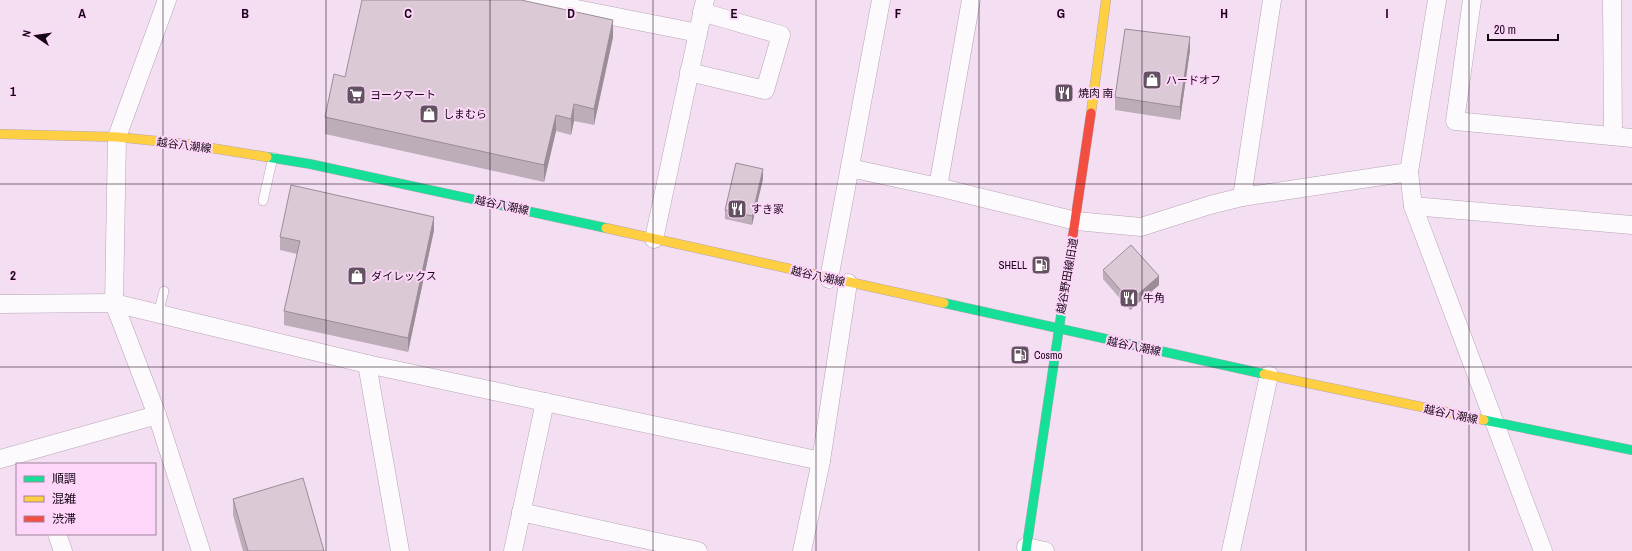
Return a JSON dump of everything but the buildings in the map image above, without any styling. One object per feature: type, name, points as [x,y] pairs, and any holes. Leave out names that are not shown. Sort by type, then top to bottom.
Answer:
[{"type":"main road","name":"越谷野田線旧道","points":[[1026,549],[1058,330],[1076,222],[1106,0]]},
{"type":"main road","name":"越谷八潮線","points":[[0,134],[117,137],[187,144],[273,157],[385,179],[1058,330],[1495,424],[1632,450]]},
{"type":"street","points":[[167,0],[117,137],[114,303],[157,415],[201,551]]},
{"type":"street","points":[[531,0],[698,33]]},
{"type":"street","points":[[829,279],[881,0]]},
{"type":"street","points":[[938,187],[971,0]]},
{"type":"street","points":[[1242,197],[1272,0]]},
{"type":"street","points":[[1437,0],[1409,172],[1413,206],[1543,551]]},
{"type":"street","points":[[1472,0],[1455,121],[1632,138]]},
{"type":"street","points":[[1612,0],[1613,136]]},
{"type":"street","points":[[654,239],[704,6],[781,34],[765,90],[690,72]]},
{"type":"street","points":[[850,168],[938,187],[1076,222],[1141,227],[1210,205],[1242,197],[1409,172]]},
{"type":"street","points":[[1413,206],[1632,225]]},
{"type":"street","points":[[802,551],[821,461],[848,283]]},
{"type":"street","points":[[0,304],[114,303],[367,364],[821,461]]},
{"type":"street","points":[[367,364],[400,551]]},
{"type":"street","points":[[1231,551],[1269,375]]},
{"type":"street","points":[[512,551],[545,402]]},
{"type":"street","points":[[0,458],[31,457],[157,415]]},
{"type":"street","points":[[521,512],[698,551]]},
{"type":"street","points":[[57,535],[63,551]]},
{"type":"street","points":[[1026,549],[1045,551]]},
{"type":"lane","points":[[263,201],[273,157]]},
{"type":"lane","points":[[158,314],[164,291]]},
{"type":"traffic: fast","points":[[267,157],[310,164],[606,228]]},
{"type":"traffic: fast","points":[[1026,551],[1068,268]]},
{"type":"traffic: fast","points":[[944,303],[1264,374]]},
{"type":"traffic: fast","points":[[1484,420],[1632,450]]},
{"type":"traffic: slow","points":[[1091,113],[1106,0]]},
{"type":"traffic: slow","points":[[0,134],[117,137],[187,144],[267,157]]},
{"type":"traffic: slow","points":[[606,228],[944,303]]},
{"type":"traffic: slow","points":[[1264,374],[1484,420]]},
{"type":"traffic: jam","points":[[1068,268],[1091,113]]},
{"type":"place","name":"ハードオフ","points":[[1152,80]]},
{"type":"place","name":"焼肉 南","points":[[1064,93]]},
{"type":"place","name":"ヨークマート","points":[[356,95]]},
{"type":"place","name":"しまむら","points":[[429,114]]},
{"type":"place","name":"すき家","points":[[737,209]]},
{"type":"place","name":"SHELL","points":[[1041,265]]},
{"type":"place","name":"ダイレックス","points":[[357,276]]},
{"type":"place","name":"牛角","points":[[1129,298]]},
{"type":"place","name":"Cosmo","points":[[1020,355]]}]
